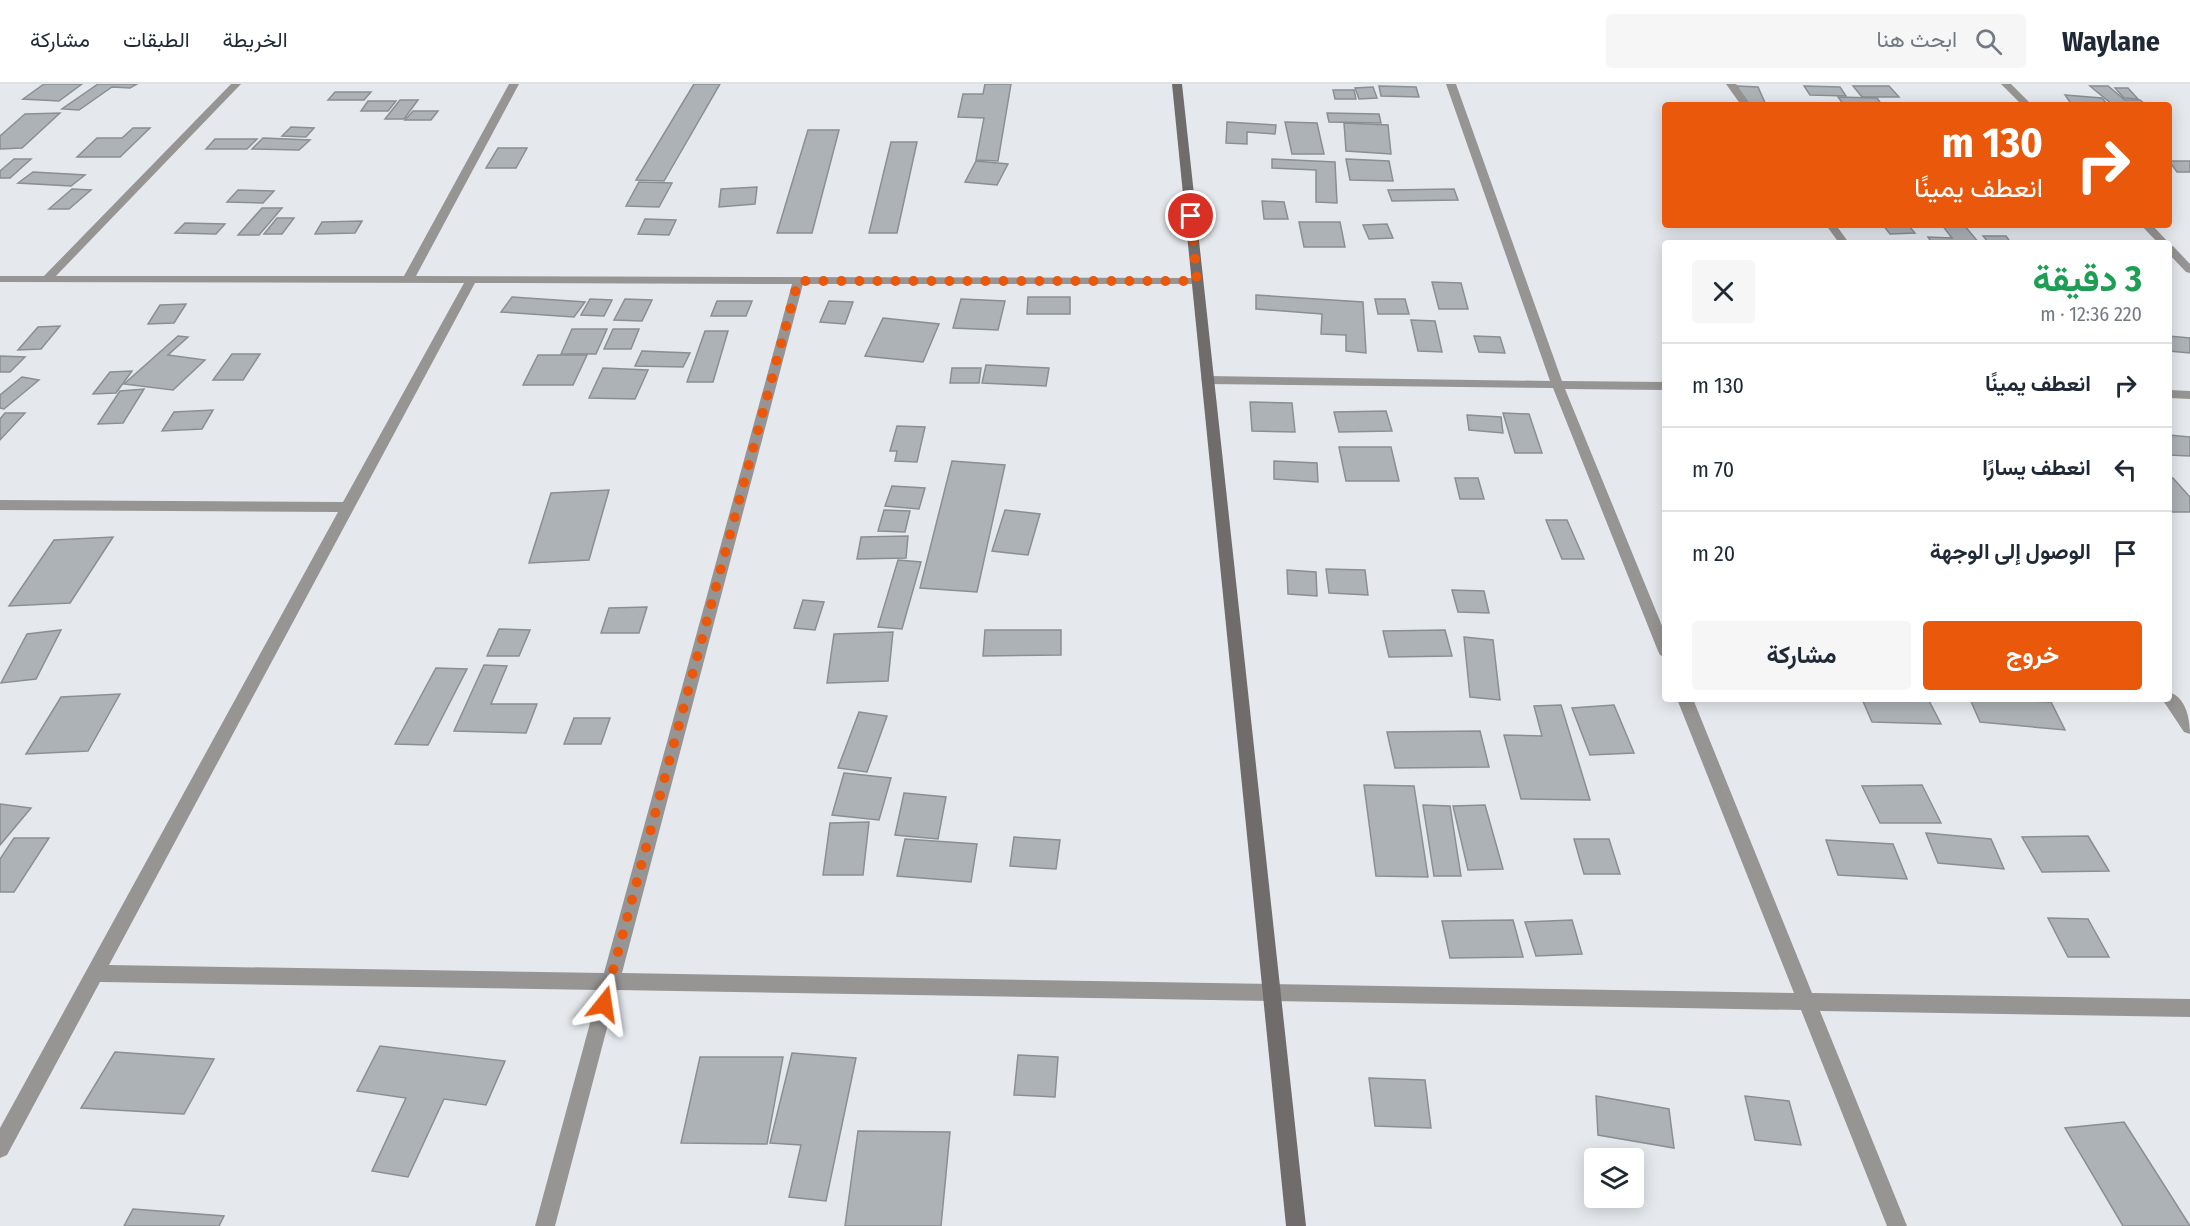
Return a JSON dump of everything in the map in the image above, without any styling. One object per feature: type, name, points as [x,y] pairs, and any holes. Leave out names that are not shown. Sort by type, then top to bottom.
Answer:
[{"type":"street","points":[[46,280],[236,84]]},
{"type":"street","points":[[408,280],[514,84]]},
{"type":"street","points":[[1177,84],[1296,1226]]},
{"type":"street","points":[[1451,84],[1557,384],[1662,644]]},
{"type":"street","points":[[1731,84],[1744,102]]},
{"type":"street","points":[[2006,84],[2024,102]]},
{"type":"street","points":[[2149,228],[2161,240]]},
{"type":"street","points":[[2172,251],[2190,270]]},
{"type":"street","points":[[0,279],[1197,281]]},
{"type":"street","points":[[0,1148],[471,280]]},
{"type":"street","points":[[545,1226],[798,281]]},
{"type":"street","points":[[1207,380],[1662,386]]},
{"type":"street","points":[[2172,394],[2190,395]]},
{"type":"street","points":[[0,505],[348,507]]},
{"type":"street","points":[[1685,702],[1897,1226]]},
{"type":"street","points":[[2172,702],[2190,728]]},
{"type":"street","points":[[95,973],[2190,1008]]},
{"type":"building","points":[[44,84],[82,84],[59,101],[23,99]]},
{"type":"building","points":[[98,84],[137,84],[130,88],[112,87],[79,110],[62,109]]},
{"type":"building","points":[[694,84],[720,84],[664,181],[636,180]]},
{"type":"building","points":[[985,84],[1011,84],[998,161],[976,160],[984,118],[958,117],[963,94],[983,94]]},
{"type":"building","points":[[1379,86],[1416,87],[1419,97],[1381,96]]},
{"type":"building","points":[[1737,86],[1758,87],[1765,102],[1745,102]]},
{"type":"building","points":[[1804,86],[1840,87],[1846,96],[1810,95]]},
{"type":"building","points":[[1853,86],[1889,86],[1899,97],[1862,97]]},
{"type":"building","points":[[2090,86],[2108,86],[2125,100],[2142,102],[2109,102]]},
{"type":"building","points":[[1373,87],[1377,98],[1359,99],[1355,88]]},
{"type":"building","points":[[2115,88],[2128,88],[2138,99],[2124,98]]},
{"type":"building","points":[[1333,90],[1354,90],[1356,99],[1335,99]]},
{"type":"building","points":[[335,92],[371,92],[364,100],[328,100]]},
{"type":"building","points":[[2065,95],[2102,98],[2105,102],[2070,102]]},
{"type":"building","points":[[1838,97],[1877,98],[1880,102],[1842,102]]},
{"type":"building","points":[[400,100],[418,100],[404,119],[385,119]]},
{"type":"building","points":[[368,101],[396,101],[388,111],[361,111]]},
{"type":"building","points":[[413,111],[438,111],[431,120],[405,120]]},
{"type":"building","points":[[60,113],[22,148],[0,149],[0,136],[25,114]]},
{"type":"building","points":[[1327,113],[1379,114],[1381,123],[1329,122]]},
{"type":"building","points":[[1227,122],[1276,125],[1275,134],[1247,132],[1247,144],[1226,143]]},
{"type":"building","points":[[1285,122],[1317,123],[1324,154],[1292,154]]},
{"type":"building","points":[[1344,123],[1388,125],[1391,154],[1346,151]]},
{"type":"building","points":[[291,127],[314,128],[306,137],[282,136]]},
{"type":"building","points":[[133,128],[150,128],[120,157],[77,157],[97,138],[122,138]]},
{"type":"building","points":[[808,130],[839,130],[812,233],[777,233]]},
{"type":"building","points":[[263,138],[310,140],[299,150],[252,149]]},
{"type":"building","points":[[215,139],[257,139],[247,149],[206,149]]},
{"type":"building","points":[[891,142],[917,142],[897,233],[869,233]]},
{"type":"building","points":[[498,148],[527,148],[516,168],[486,168]]},
{"type":"building","points":[[14,159],[31,159],[10,178],[0,178],[0,171]]},
{"type":"building","points":[[1272,159],[1335,162],[1337,203],[1316,202],[1316,170],[1272,168]]},
{"type":"building","points":[[1346,159],[1389,161],[1393,181],[1350,180]]},
{"type":"building","points":[[976,161],[1008,164],[997,185],[965,182]]},
{"type":"building","points":[[2172,161],[2190,161],[2190,172],[2177,172]]},
{"type":"building","points":[[33,172],[85,175],[71,186],[18,183]]},
{"type":"building","points":[[639,182],[672,183],[659,207],[626,206]]},
{"type":"building","points":[[757,187],[755,204],[719,207],[721,189]]},
{"type":"building","points":[[72,189],[91,190],[69,209],[49,209]]},
{"type":"building","points":[[1454,189],[1458,200],[1392,201],[1388,190]]},
{"type":"building","points":[[238,190],[274,191],[263,203],[227,202]]},
{"type":"building","points":[[1262,201],[1284,202],[1288,219],[1264,219]]},
{"type":"building","points":[[262,208],[282,208],[259,235],[238,235]]},
{"type":"building","points":[[277,218],[294,218],[282,234],[264,234]]},
{"type":"building","points":[[645,219],[676,220],[669,235],[638,234]]},
{"type":"building","points":[[362,221],[355,233],[315,234],[322,222]]},
{"type":"building","points":[[1299,222],[1340,222],[1345,247],[1304,247]]},
{"type":"building","points":[[185,223],[225,224],[216,234],[175,233]]},
{"type":"building","points":[[1387,224],[1393,238],[1369,239],[1363,225]]},
{"type":"building","points":[[1885,228],[1911,228],[1915,233],[1890,234]]},
{"type":"building","points":[[1944,228],[1966,228],[1976,240],[1930,240],[1928,237],[1952,238]]},
{"type":"building","points":[[1983,236],[2006,236],[2009,240],[1986,240]]},
{"type":"building","points":[[1432,282],[1461,283],[1468,309],[1439,309]]},
{"type":"building","points":[[1256,295],[1363,302],[1366,353],[1346,351],[1346,335],[1321,334],[1322,314],[1256,309]]},
{"type":"building","points":[[512,297],[585,302],[574,317],[501,312]]},
{"type":"building","points":[[1028,297],[1070,297],[1070,314],[1027,314]]},
{"type":"building","points":[[590,299],[612,300],[604,316],[581,315]]},
{"type":"building","points":[[625,299],[652,300],[642,321],[614,320]]},
{"type":"building","points":[[961,299],[1005,301],[998,330],[953,328]]},
{"type":"building","points":[[1375,299],[1405,299],[1409,314],[1378,314]]},
{"type":"building","points":[[717,301],[752,301],[746,316],[711,316]]},
{"type":"building","points":[[829,301],[853,302],[845,324],[820,322]]},
{"type":"building","points":[[186,304],[174,323],[148,324],[160,305]]},
{"type":"building","points":[[883,318],[939,324],[923,362],[865,356]]},
{"type":"building","points":[[1411,320],[1435,321],[1442,352],[1418,351]]},
{"type":"building","points":[[60,326],[41,349],[18,350],[38,327]]},
{"type":"building","points":[[572,329],[607,329],[596,354],[561,354]]},
{"type":"building","points":[[613,329],[639,329],[631,349],[604,349]]},
{"type":"building","points":[[705,331],[728,331],[713,382],[687,382]]},
{"type":"building","points":[[178,336],[188,337],[168,355],[205,360],[173,390],[124,384]]},
{"type":"building","points":[[1474,336],[1500,337],[1505,353],[1479,352]]},
{"type":"building","points":[[2172,336],[2190,338],[2190,353],[2172,351]]},
{"type":"building","points":[[642,351],[690,353],[683,367],[635,366]]},
{"type":"building","points":[[232,354],[260,354],[243,380],[213,380]]},
{"type":"building","points":[[538,355],[587,355],[573,385],[523,385]]},
{"type":"building","points":[[0,356],[25,357],[10,372],[0,372]]},
{"type":"building","points":[[986,365],[1049,368],[1046,386],[982,383]]},
{"type":"building","points":[[603,368],[648,370],[635,399],[589,398]]},
{"type":"building","points":[[952,368],[981,368],[979,383],[950,383]]},
{"type":"building","points":[[132,371],[116,393],[93,394],[110,372]]},
{"type":"building","points":[[22,377],[39,380],[4,409],[0,408],[0,395]]},
{"type":"building","points":[[144,389],[123,423],[98,424],[120,391]]},
{"type":"building","points":[[1250,402],[1292,403],[1295,432],[1252,431]]},
{"type":"building","points":[[213,410],[202,429],[162,431],[174,412]]},
{"type":"building","points":[[1386,411],[1392,431],[1339,432],[1334,412]]},
{"type":"building","points":[[5,413],[25,413],[0,440],[0,419]]},
{"type":"building","points":[[1503,413],[1529,414],[1542,453],[1515,453]]},
{"type":"building","points":[[1467,415],[1501,417],[1503,433],[1469,430]]},
{"type":"building","points":[[897,426],[925,427],[917,462],[895,461],[897,451],[890,451]]},
{"type":"building","points":[[2172,435],[2190,437],[2190,456],[2172,455]]},
{"type":"building","points":[[1339,447],[1391,447],[1399,481],[1346,481]]},
{"type":"building","points":[[952,461],[1005,465],[977,592],[920,588]]},
{"type":"building","points":[[1274,461],[1317,463],[1318,482],[1274,479]]},
{"type":"building","points":[[1455,478],[1478,478],[1484,499],[1460,499]]},
{"type":"building","points":[[2172,478],[2190,497],[2190,512],[2172,512]]},
{"type":"building","points":[[892,486],[925,488],[919,509],[885,506]]},
{"type":"building","points":[[609,490],[589,560],[529,563],[551,493]]},
{"type":"building","points":[[884,510],[910,511],[905,532],[878,531]]},
{"type":"building","points":[[1005,510],[1040,514],[1028,555],[992,551]]},
{"type":"building","points":[[1546,520],[1567,520],[1584,559],[1562,559]]},
{"type":"building","points":[[908,536],[906,558],[857,559],[861,537]]},
{"type":"building","points":[[113,537],[70,603],[9,606],[54,540]]},
{"type":"building","points":[[898,560],[921,562],[902,629],[878,627]]},
{"type":"building","points":[[1326,569],[1365,570],[1368,595],[1329,593]]},
{"type":"building","points":[[1287,570],[1316,572],[1317,596],[1288,594]]},
{"type":"building","points":[[1452,590],[1484,591],[1489,613],[1458,612]]},
{"type":"building","points":[[803,600],[824,602],[815,630],[794,628]]},
{"type":"building","points":[[647,607],[639,633],[601,633],[609,608]]},
{"type":"building","points":[[499,629],[530,630],[519,656],[487,656]]},
{"type":"building","points":[[61,630],[36,679],[1,683],[27,634]]},
{"type":"building","points":[[985,630],[1061,630],[1061,655],[983,656]]},
{"type":"building","points":[[1445,630],[1452,656],[1389,657],[1383,631]]},
{"type":"building","points":[[893,632],[888,681],[827,683],[834,634]]},
{"type":"building","points":[[1464,637],[1493,640],[1500,700],[1470,697]]},
{"type":"building","points":[[484,665],[507,666],[491,704],[537,704],[526,733],[454,731]]},
{"type":"building","points":[[436,668],[467,669],[428,745],[395,744]]},
{"type":"building","points":[[120,694],[88,751],[26,754],[61,697]]},
{"type":"building","points":[[1863,702],[1930,702],[1941,724],[1872,722]]},
{"type":"building","points":[[1971,702],[2051,702],[2065,730],[1980,722]]},
{"type":"building","points":[[1561,705],[1590,800],[1521,799],[1504,735],[1542,736],[1534,706]]},
{"type":"building","points":[[1614,705],[1634,753],[1590,755],[1572,708]]},
{"type":"building","points":[[859,712],[887,716],[867,772],[838,768]]},
{"type":"building","points":[[574,718],[610,718],[601,744],[564,744]]},
{"type":"building","points":[[1480,731],[1489,767],[1395,768],[1387,732]]},
{"type":"building","points":[[844,773],[891,778],[879,820],[832,815]]},
{"type":"building","points":[[1364,785],[1414,786],[1428,877],[1376,876]]},
{"type":"building","points":[[1922,785],[1941,823],[1880,823],[1862,786]]},
{"type":"building","points":[[904,793],[946,797],[938,839],[895,835]]},
{"type":"building","points":[[0,804],[31,808],[0,845]]},
{"type":"building","points":[[1423,805],[1450,806],[1461,876],[1434,876]]},
{"type":"building","points":[[1485,805],[1503,869],[1468,870],[1453,806]]},
{"type":"building","points":[[869,822],[863,875],[823,875],[830,823]]},
{"type":"building","points":[[1926,833],[1991,839],[2004,869],[1938,863]]},
{"type":"building","points":[[2088,836],[2109,871],[2042,872],[2022,837]]},
{"type":"building","points":[[1014,837],[1060,840],[1056,869],[1010,866]]},
{"type":"building","points":[[14,838],[49,838],[14,892],[0,892],[0,859]]},
{"type":"building","points":[[905,839],[977,844],[971,882],[897,876]]},
{"type":"building","points":[[1574,839],[1609,839],[1620,874],[1584,874]]},
{"type":"building","points":[[1826,840],[1893,844],[1907,879],[1838,875]]},
{"type":"building","points":[[2048,918],[2088,919],[2109,957],[2068,957]]},
{"type":"building","points":[[1513,920],[1523,957],[1450,958],[1442,921]]},
{"type":"building","points":[[1572,920],[1582,954],[1536,956],[1525,922]]},
{"type":"building","points":[[380,1046],[505,1061],[486,1105],[444,1099],[408,1177],[372,1171],[406,1098],[357,1091]]},
{"type":"building","points":[[115,1052],[214,1059],[184,1114],[81,1108]]},
{"type":"building","points":[[792,1053],[856,1058],[826,1201],[789,1197],[801,1145],[770,1143]]},
{"type":"building","points":[[1018,1055],[1058,1057],[1055,1097],[1014,1095]]},
{"type":"building","points":[[700,1057],[783,1057],[767,1144],[681,1143]]},
{"type":"building","points":[[1369,1078],[1425,1080],[1431,1128],[1375,1126]]},
{"type":"building","points":[[1596,1096],[1669,1109],[1674,1148],[1598,1135]]},
{"type":"building","points":[[1745,1096],[1789,1101],[1801,1145],[1755,1140]]},
{"type":"building","points":[[2124,1122],[2190,1226],[2123,1226],[2065,1128]]},
{"type":"building","points":[[858,1131],[950,1132],[941,1226],[845,1226]]},
{"type":"building","points":[[133,1209],[224,1216],[219,1226],[124,1226]]},
{"type":"route","points":[[604,1004],[798,281],[1197,281],[1191,216]]}]
